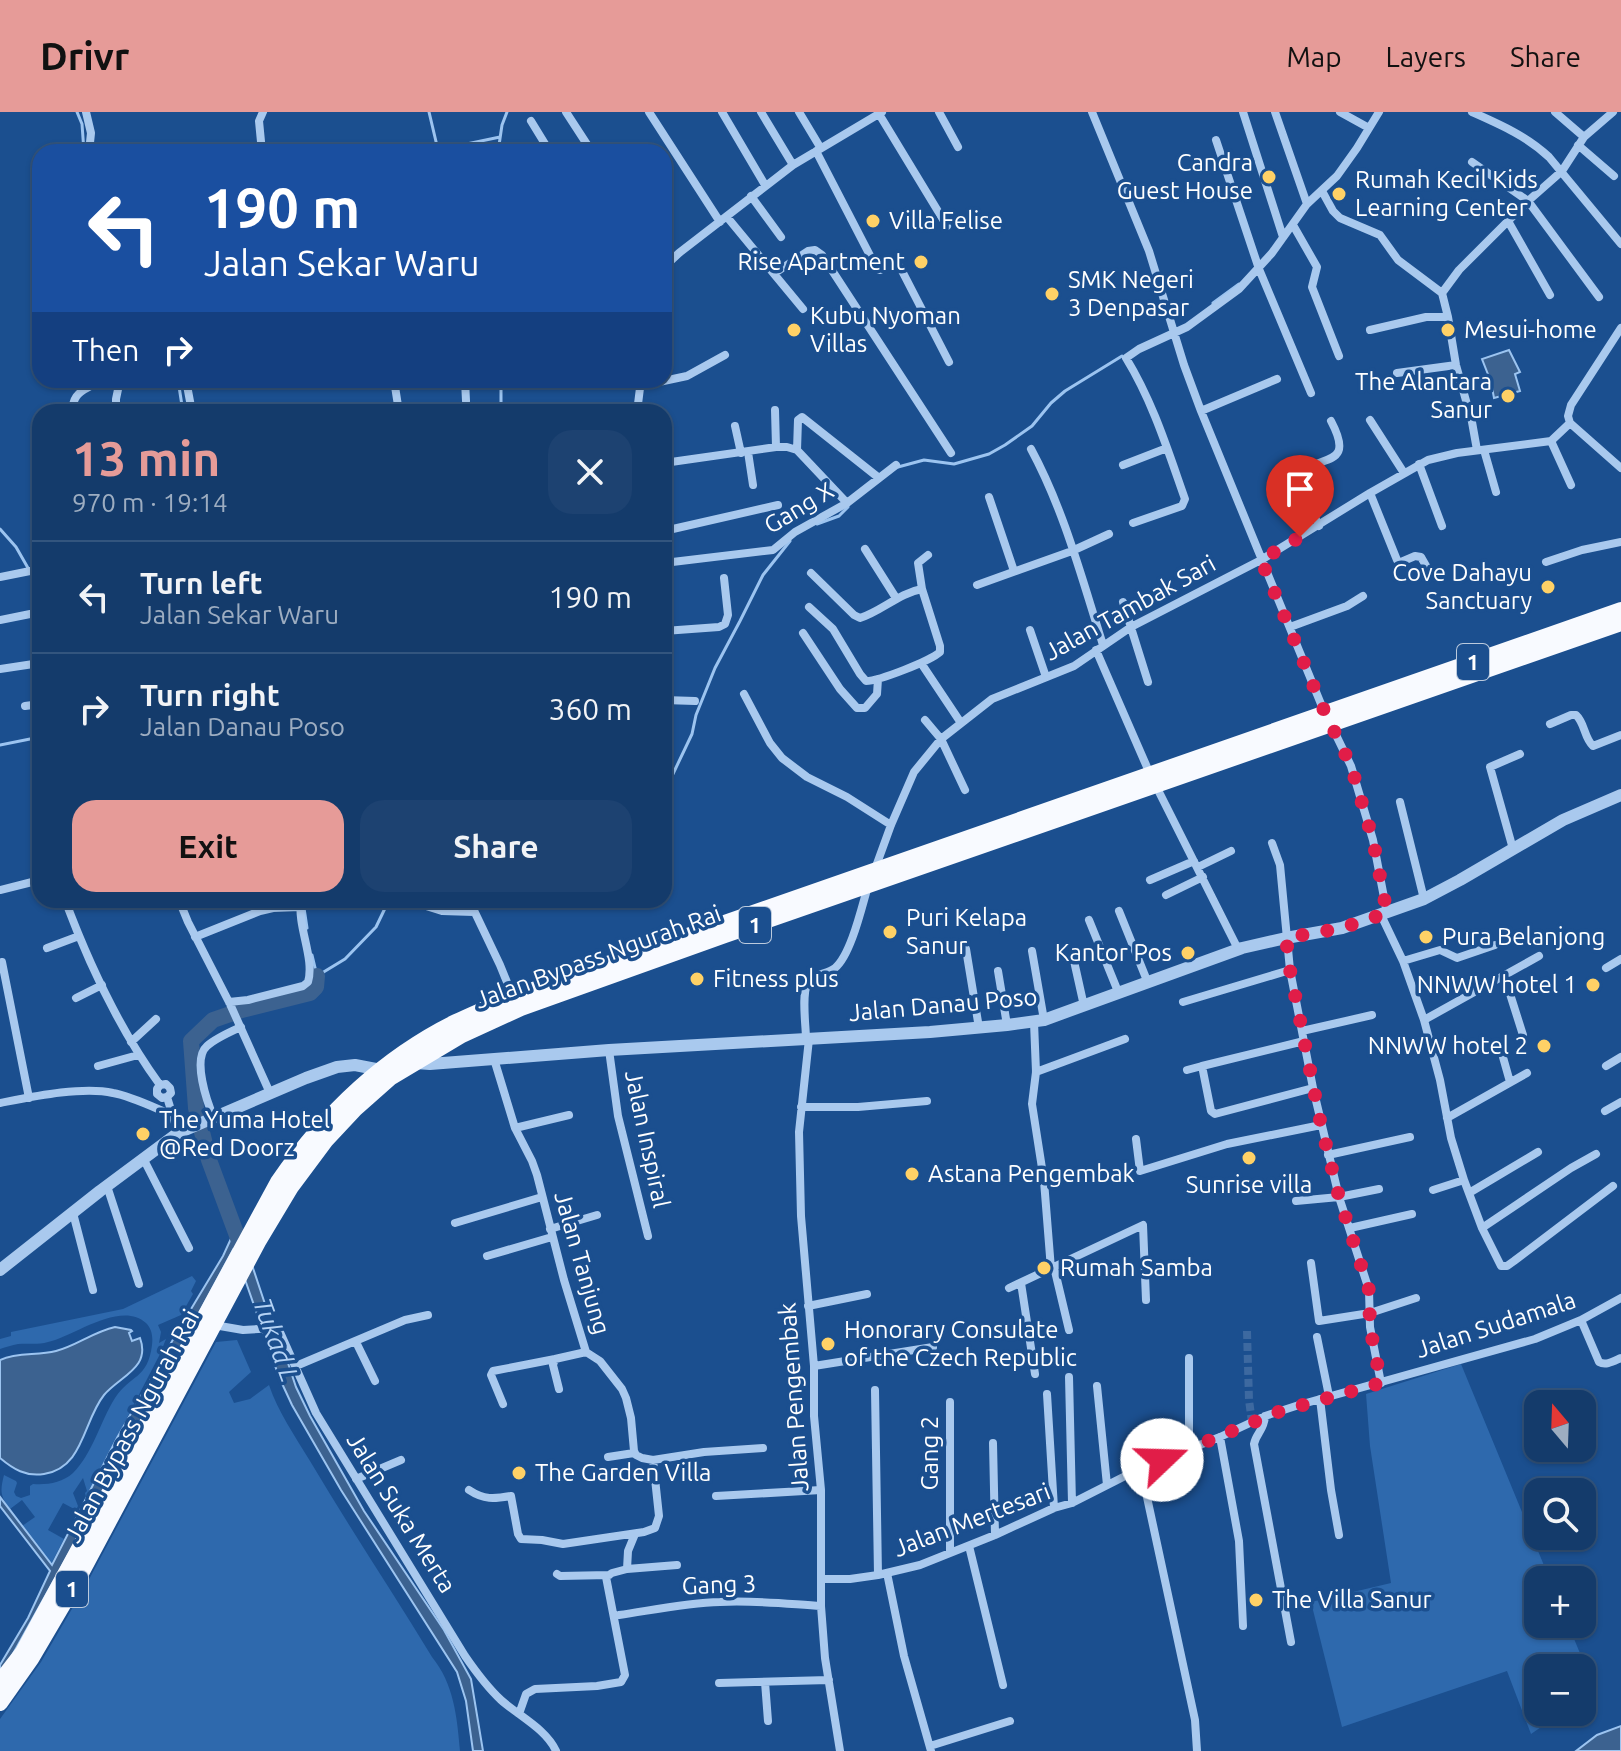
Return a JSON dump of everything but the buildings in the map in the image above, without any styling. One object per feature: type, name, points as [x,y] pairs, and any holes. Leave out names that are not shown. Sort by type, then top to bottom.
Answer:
[{"type":"highway","name":"Jalan Bypass Ngurah Rai","points":[[0,1703],[31,1659],[78,1579],[131,1467],[253,1238],[278,1182],[343,1102],[381,1070],[454,1023],[513,997],[786,907],[1153,780],[1621,610]]},
{"type":"highway","name":"Jalan Bypass Ngurah Rai","points":[[1328,718],[1621,623]]},
{"type":"highway","name":"Jalan Bypass Ngurah Rai","points":[[253,1238],[326,1140],[390,1078],[413,1063],[446,1043],[521,1008],[786,907]]},
{"type":"highway","name":"Jalan Bypass Ngurah Rai","points":[[0,1682],[27,1644],[213,1325],[223,1294]]},
{"type":"street","points":[[86,112],[91,133],[90,144]]},
{"type":"street","points":[[261,144],[259,121],[263,112]]},
{"type":"street","points":[[566,112],[587,144]]},
{"type":"street","points":[[649,112],[671,144]]},
{"type":"street","points":[[722,112],[765,185]]},
{"type":"street","points":[[761,112],[793,165]]},
{"type":"street","points":[[799,112],[877,269],[895,264],[900,267],[949,362]]},
{"type":"street","points":[[939,112],[958,147]]},
{"type":"street","points":[[1092,112],[1149,251],[1201,411],[1361,794],[1373,840],[1384,914],[1424,1020],[1464,1180],[1497,1262],[1507,1266],[1613,1186]]},
{"type":"street","points":[[1243,112],[1283,237]]},
{"type":"street","points":[[1275,112],[1307,204]]},
{"type":"street","points":[[1340,112],[1369,128]]},
{"type":"street","points":[[1133,523],[1182,506],[1185,499],[1142,385],[1126,358],[1187,327],[1239,289],[1259,269],[1307,204],[1337,176],[1379,112]]},
{"type":"street","points":[[1472,112],[1533,142],[1562,171],[1621,244]]},
{"type":"street","points":[[1555,112],[1614,176]]},
{"type":"street","points":[[1442,293],[1459,270],[1562,171],[1581,141],[1613,112]]},
{"type":"street","points":[[672,259],[793,165],[877,113],[947,226]]},
{"type":"street","points":[[531,121],[545,144]]},
{"type":"street","points":[[1216,140],[1259,269],[1311,393]]},
{"type":"street","points":[[672,145],[724,219],[775,273],[803,309]]},
{"type":"street","points":[[1472,162],[1528,201],[1599,297]]},
{"type":"street","points":[[1322,191],[1340,218],[1380,235],[1398,260],[1442,293],[1456,365],[1480,450],[1496,492]]},
{"type":"street","points":[[751,196],[781,237]]},
{"type":"street","points":[[1508,221],[1550,295]]},
{"type":"street","points":[[1293,225],[1317,267],[1312,287],[1339,356]]},
{"type":"street","points":[[775,273],[808,251],[815,250],[822,255],[951,453]]},
{"type":"street","points":[[1370,330],[1426,317],[1448,317]]},
{"type":"street","points":[[1621,328],[1571,405],[1568,416],[1570,423],[1621,468]]},
{"type":"street","points":[[672,378],[687,376],[725,355]]},
{"type":"street","points":[[1397,373],[1456,365]]},
{"type":"street","points":[[1201,411],[1277,379]]},
{"type":"street","points":[[74,404],[75,396],[87,388]]},
{"type":"street","points":[[465,388],[466,401]]},
{"type":"street","points":[[775,410],[776,447]]},
{"type":"street","points":[[797,450],[798,420],[802,417],[879,478]]},
{"type":"street","points":[[1370,420],[1404,473]]},
{"type":"street","points":[[1319,526],[1297,479],[1302,472],[1336,455],[1340,449],[1340,440],[1331,421]]},
{"type":"street","points":[[1570,423],[1551,441],[1571,485]]},
{"type":"street","points":[[735,426],[753,485]]},
{"type":"street","name":"Jalan Tambak Sari","points":[[872,877],[914,772],[941,739],[992,699],[1074,666],[1131,627],[1261,560],[1419,464],[1440,456],[1551,441]]},
{"type":"street","points":[[672,462],[787,447],[797,450],[847,503]]},
{"type":"street","points":[[1123,465],[1167,448]]},
{"type":"street","points":[[1031,449],[1064,525],[1100,647],[1153,780],[1238,949]]},
{"type":"street","points":[[1419,464],[1442,526]]},
{"type":"street","name":"Gang X","points":[[672,562],[773,550],[795,532],[847,503],[896,465]]},
{"type":"street","points":[[1370,493],[1397,560],[1401,562],[1415,556],[1421,557],[1429,571]]},
{"type":"street","points":[[989,497],[1014,571]]},
{"type":"street","points":[[672,529],[778,505]]},
{"type":"street","points":[[977,585],[1072,551],[1109,534]]},
{"type":"street","points":[[1546,562],[1621,542]]},
{"type":"street","points":[[865,549],[896,598]]},
{"type":"street","points":[[809,607],[833,629],[863,679],[868,682],[921,663],[939,654],[941,648],[922,589],[918,563],[928,555]]},
{"type":"street","points":[[0,577],[32,571]]},
{"type":"street","points":[[811,573],[857,617],[863,618],[896,598],[922,589]]},
{"type":"street","points":[[672,630],[725,624],[728,615],[724,578]]},
{"type":"street","points":[[1290,627],[1347,606],[1363,596]]},
{"type":"street","points":[[1123,602],[1148,682]]},
{"type":"street","points":[[0,620],[32,614]]},
{"type":"street","points":[[1030,630],[1046,677]]},
{"type":"street","points":[[803,633],[840,689],[857,708],[865,708],[877,694],[878,679]]},
{"type":"street","points":[[921,663],[961,723]]},
{"type":"street","points":[[0,669],[32,664]]},
{"type":"street","points":[[744,694],[770,743],[782,758],[807,777],[847,797],[891,825]]},
{"type":"street","points":[[672,700],[695,701]]},
{"type":"street","points":[[25,706],[32,705]]},
{"type":"street","points":[[1550,724],[1576,715],[1593,746],[1621,735]]},
{"type":"street","points":[[925,720],[941,739],[965,790]]},
{"type":"street","points":[[1513,849],[1490,767],[1520,754]]},
{"type":"street","name":"Jalan Danau Poso","points":[[413,1063],[979,1028],[1039,1021],[1238,949],[1342,928],[1424,899],[1563,820],[1621,795]]},
{"type":"street","points":[[1400,802],[1424,899]]},
{"type":"street","points":[[1272,843],[1280,865],[1290,970],[1313,1088],[1339,1197],[1369,1290],[1372,1345],[1381,1383]]},
{"type":"street","points":[[1150,880],[1231,851]]},
{"type":"street","name":"Jalan Pengembak","points":[[840,1751],[821,1606],[821,1490],[814,1416],[814,1366],[799,1132],[808,1039],[805,992],[812,978],[840,963],[872,877]]},
{"type":"street","points":[[1166,895],[1203,877]]},
{"type":"street","points":[[0,890],[32,882]]},
{"type":"street","points":[[68,908],[131,1042],[160,1085],[157,1094],[167,1097],[172,1115],[182,1131]]},
{"type":"street","points":[[182,908],[270,1093]]},
{"type":"street","points":[[195,937],[264,908]]},
{"type":"street","points":[[230,1003],[303,986],[308,982],[310,969],[302,908]]},
{"type":"street","points":[[432,908],[474,912]]},
{"type":"street","points":[[472,908],[513,997]]},
{"type":"street","points":[[1119,911],[1148,983]]},
{"type":"street","points":[[1089,920],[1119,994]]},
{"type":"street","points":[[47,948],[79,936]]},
{"type":"street","points":[[1403,961],[1440,950],[1457,958],[1495,945]]},
{"type":"street","points":[[966,949],[979,1028]]},
{"type":"street","points":[[1032,951],[1039,1021],[1032,1110],[1044,1181],[1053,1268],[1069,1330]]},
{"type":"street","points":[[1424,1020],[1539,956]]},
{"type":"street","points":[[1606,968],[1621,959]]},
{"type":"street","points":[[1074,961],[1084,1006]]},
{"type":"street","points":[[2,962],[29,1098]]},
{"type":"street","points":[[1183,1002],[1290,970]]},
{"type":"street","points":[[998,971],[1007,1025]]},
{"type":"street","points":[[1504,975],[1523,1035]]},
{"type":"street","points":[[76,998],[102,985]]},
{"type":"street","points":[[1187,1070],[1372,1015]]},
{"type":"street","points":[[131,1042],[156,1019]]},
{"type":"street","points":[[212,1119],[205,1094],[202,1053],[239,1023]]},
{"type":"street","points":[[1036,1072],[1125,1039]]},
{"type":"street","points":[[446,1043],[450,1053],[464,1062]]},
{"type":"street","points":[[1499,1043],[1510,1082]]},
{"type":"street","name":"Jalan Inspiral","points":[[609,1050],[618,1116],[648,1236]]},
{"type":"street","points":[[98,1066],[138,1055]]},
{"type":"street","points":[[1606,1066],[1621,1057]]},
{"type":"street","name":"Jalan Tanjung","points":[[494,1059],[515,1128],[532,1161],[586,1352],[600,1361],[622,1389],[631,1418],[634,1453]]},
{"type":"street","points":[[0,1270],[182,1131],[337,1067],[355,1065],[381,1070]]},
{"type":"street","points":[[1202,1066],[1213,1114],[1313,1088]]},
{"type":"street","points":[[1447,1118],[1527,1073]]},
{"type":"street","points":[[0,1103],[84,1092],[113,1093],[172,1115]]},
{"type":"street","points":[[801,1107],[858,1107],[927,1101]]},
{"type":"street","points":[[1605,1111],[1621,1102]]},
{"type":"street","points":[[515,1128],[569,1115]]},
{"type":"street","points":[[1136,1139],[1140,1171],[1227,1144],[1321,1125]]},
{"type":"street","points":[[1328,1155],[1410,1137]]},
{"type":"street","points":[[1469,1193],[1538,1152]]},
{"type":"street","points":[[1482,1228],[1596,1154]]},
{"type":"street","points":[[143,1158],[189,1248]]},
{"type":"street","points":[[1433,1190],[1464,1180]]},
{"type":"street","points":[[107,1186],[139,1284]]},
{"type":"street","points":[[1296,1201],[1379,1189]]},
{"type":"street","points":[[455,1223],[542,1197]]},
{"type":"street","points":[[73,1213],[93,1290]]},
{"type":"street","points":[[1350,1228],[1412,1214]]},
{"type":"street","points":[[487,1256],[597,1215]]},
{"type":"street","points":[[1009,1288],[1143,1225],[1146,1300]]},
{"type":"street","points":[[1311,1263],[1319,1321],[1370,1313],[1416,1298]]},
{"type":"street","points":[[1021,1283],[1035,1374]]},
{"type":"street","points":[[808,1306],[867,1294]]},
{"type":"street","name":"Jalan Sudamala","points":[[1381,1383],[1535,1339],[1581,1320],[1621,1298]]},
{"type":"street","points":[[296,1366],[405,1320],[428,1315]]},
{"type":"street","points":[[1581,1320],[1599,1362],[1610,1363],[1621,1358]]},
{"type":"street","name":"Jalan Suka Merta","points":[[213,1325],[234,1329],[279,1330],[316,1413],[477,1674],[483,1683],[550,1741],[556,1751]]},
{"type":"street","points":[[1317,1337],[1325,1398],[1331,1490],[1339,1535]]},
{"type":"street","points":[[356,1342],[375,1381]]},
{"type":"street","points":[[814,1366],[933,1347]]},
{"type":"street","points":[[503,1404],[491,1375],[493,1371],[586,1352]]},
{"type":"street","points":[[1189,1358],[1189,1449]]},
{"type":"street","points":[[555,1359],[553,1365],[559,1389]]},
{"type":"street","points":[[1069,1377],[1072,1503]]},
{"type":"street","name":"Jalan Mertesari","points":[[821,1579],[850,1579],[920,1565],[1072,1503],[1131,1473],[1265,1416],[1381,1383]]},
{"type":"street","points":[[1097,1386],[1107,1485]]},
{"type":"street","points":[[875,1390],[883,1574],[930,1748],[1010,1721]]},
{"type":"street","points":[[1047,1394],[1054,1508]]},
{"type":"street","name":"Gang 2","points":[[950,1402],[950,1552]]},
{"type":"street","points":[[1265,1416],[1264,1426],[1254,1444],[1291,1642]]},
{"type":"street","points":[[1220,1437],[1239,1541],[1243,1626]]},
{"type":"street","points":[[993,1443],[995,1535]]},
{"type":"street","points":[[608,1457],[634,1453],[653,1460],[704,1452],[763,1448]]},
{"type":"street","points":[[356,1479],[401,1460]]},
{"type":"street","points":[[469,1490],[484,1498],[511,1496],[519,1538],[563,1544],[635,1534],[650,1531],[657,1524],[659,1516],[653,1460]]},
{"type":"street","name":"Jalan Mertesari","points":[[1142,1474],[1162,1460]]},
{"type":"street","points":[[1131,1473],[1142,1474],[1195,1720],[1197,1751]]},
{"type":"street","points":[[716,1496],[821,1490]]},
{"type":"street","points":[[627,1569],[628,1551],[635,1534]]},
{"type":"street","points":[[969,1546],[1003,1685]]},
{"type":"street","points":[[557,1574],[609,1575],[627,1569],[677,1565]]},
{"type":"street","points":[[519,1714],[526,1694],[535,1689],[609,1685],[624,1678],[606,1577],[609,1575]]},
{"type":"street","name":"Gang 3","points":[[619,1615],[719,1602],[821,1606]]},
{"type":"street","points":[[719,1683],[829,1680]]},
{"type":"street","points":[[765,1682],[768,1721]]},
{"type":"shaded area","points":[[192,1276],[196,1281],[191,1291],[193,1294],[181,1315],[158,1325],[161,1332],[159,1343],[166,1339],[160,1354],[86,1497],[83,1478],[73,1493],[78,1506],[76,1510],[63,1503],[48,1530],[64,1539],[51,1564],[22,1526],[35,1517],[22,1500],[10,1509],[4,1500],[4,1475],[16,1481],[14,1492],[21,1498],[30,1495],[33,1484],[54,1483],[73,1473],[86,1456],[115,1398],[147,1364],[152,1333],[146,1323],[124,1315],[111,1317],[44,1343],[18,1344],[0,1349],[0,1339],[11,1336],[11,1332],[123,1309]]},
{"type":"shaded area","points":[[237,1340],[251,1372],[229,1392],[234,1403],[250,1399],[269,1385],[293,1433],[445,1678],[456,1713],[460,1751],[0,1751],[0,1719],[41,1662],[87,1583],[216,1342]]},
{"type":"shaded area","points":[[1461,1364],[1524,1517],[1524,1550],[1538,1550],[1544,1566],[1524,1566],[1524,1638],[1574,1638],[1580,1654],[1524,1654],[1524,1716],[1507,1671],[1342,1727],[1311,1602],[1391,1583],[1370,1446],[1366,1394]]},
{"type":"shaded area","points":[[1528,1726],[1543,1726],[1531,1734]]},
{"type":"water","points":[[1509,350],[1520,372],[1515,374],[1520,391],[1494,398],[1482,359]]},
{"type":"water","points":[[234,1232],[241,1232],[296,1387],[310,1416],[364,1511],[444,1630],[471,1679],[483,1751],[473,1751],[466,1701],[457,1672],[341,1490],[292,1405],[279,1377],[234,1248],[0,1677],[0,1665],[28,1618],[50,1571],[0,1506],[0,1497],[52,1565],[117,1438]]},
{"type":"water","points":[[115,1327],[131,1330],[132,1341],[140,1338],[141,1357],[132,1371],[104,1395],[67,1463],[44,1474],[31,1474],[15,1469],[0,1458],[0,1360],[56,1351]]},
{"type":"water","points":[[1621,1726],[1621,1751],[1576,1751],[1597,1735]]},
{"type":"waterway","points":[[77,112],[82,124],[83,144]]},
{"type":"waterway","points":[[429,112],[437,144]]},
{"type":"waterway","points":[[499,144],[507,112]]},
{"type":"waterway","points":[[467,144],[500,137]]},
{"type":"waterway","points":[[1213,303],[1239,284]]},
{"type":"waterway","points":[[898,467],[924,460],[954,464],[989,454],[1032,426],[1065,391],[1122,356]]},
{"type":"waterway","points":[[179,388],[182,404]]},
{"type":"waterway","points":[[501,388],[501,404]]},
{"type":"waterway","points":[[817,524],[839,516],[848,507]]},
{"type":"waterway","points":[[0,529],[16,547],[28,568]]},
{"type":"waterway","points":[[672,776],[692,734],[696,715],[715,668],[763,575],[790,541]]},
{"type":"waterway","points":[[0,745],[32,739]]},
{"type":"waterway","points":[[304,908],[307,928]]},
{"type":"waterway","points":[[312,955],[317,976],[345,959],[376,927],[385,908]]},
{"type":"waterway","name":"Tukad L","points":[[242,1249],[209,1160],[196,1108],[191,1041],[213,1020],[310,993],[316,987],[317,976]]},
{"type":"tunnel","points":[[1247,1331],[1252,1422]]},
{"type":"place","name":"Candra Guest House","points":[[1269,177]]},
{"type":"place","name":"Rumah Kecil Kids Learning Center","points":[[1339,194]]},
{"type":"place","name":"Villa Felise","points":[[873,221]]},
{"type":"place","name":"Rise Apartment","points":[[921,262]]},
{"type":"place","name":"SMK Negeri 3 Denpasar","points":[[1052,294]]},
{"type":"place","name":"Kubu Nyoman Villas","points":[[794,330]]},
{"type":"place","name":"Mesui-home","points":[[1448,330]]},
{"type":"place","name":"The Alantara Sanur","points":[[1508,396]]},
{"type":"place","name":"Cove Dahayu Sanctuary","points":[[1548,587]]},
{"type":"place","name":"Puri Kelapa Sanur","points":[[890,932]]},
{"type":"place","name":"Pura Belanjong","points":[[1426,937]]},
{"type":"place","name":"Kantor Pos","points":[[1188,953]]},
{"type":"place","name":"Fitness plus","points":[[697,979]]},
{"type":"place","name":"NNWW hotel 1","points":[[1593,985]]},
{"type":"place","name":"NNWW hotel 2","points":[[1544,1046]]},
{"type":"place","name":"The Yuma Hotel @Red Doorz","points":[[143,1134]]},
{"type":"place","name":"Sunrise villa","points":[[1249,1158]]},
{"type":"place","name":"Astana Pengembak","points":[[912,1174]]},
{"type":"place","name":"Rumah Samba","points":[[1044,1268]]},
{"type":"place","name":"Honorary Consulate of the Czech Republic","points":[[828,1344]]},
{"type":"place","name":"The Garden Villa","points":[[519,1473]]},
{"type":"place","name":"The Villa Sanur","points":[[1256,1600]]},
{"type":"route","points":[[1162,1460],[1265,1416],[1381,1383],[1372,1345],[1369,1290],[1339,1197],[1321,1125],[1286,938],[1342,928],[1387,913],[1361,794],[1261,560],[1300,537]]}]
